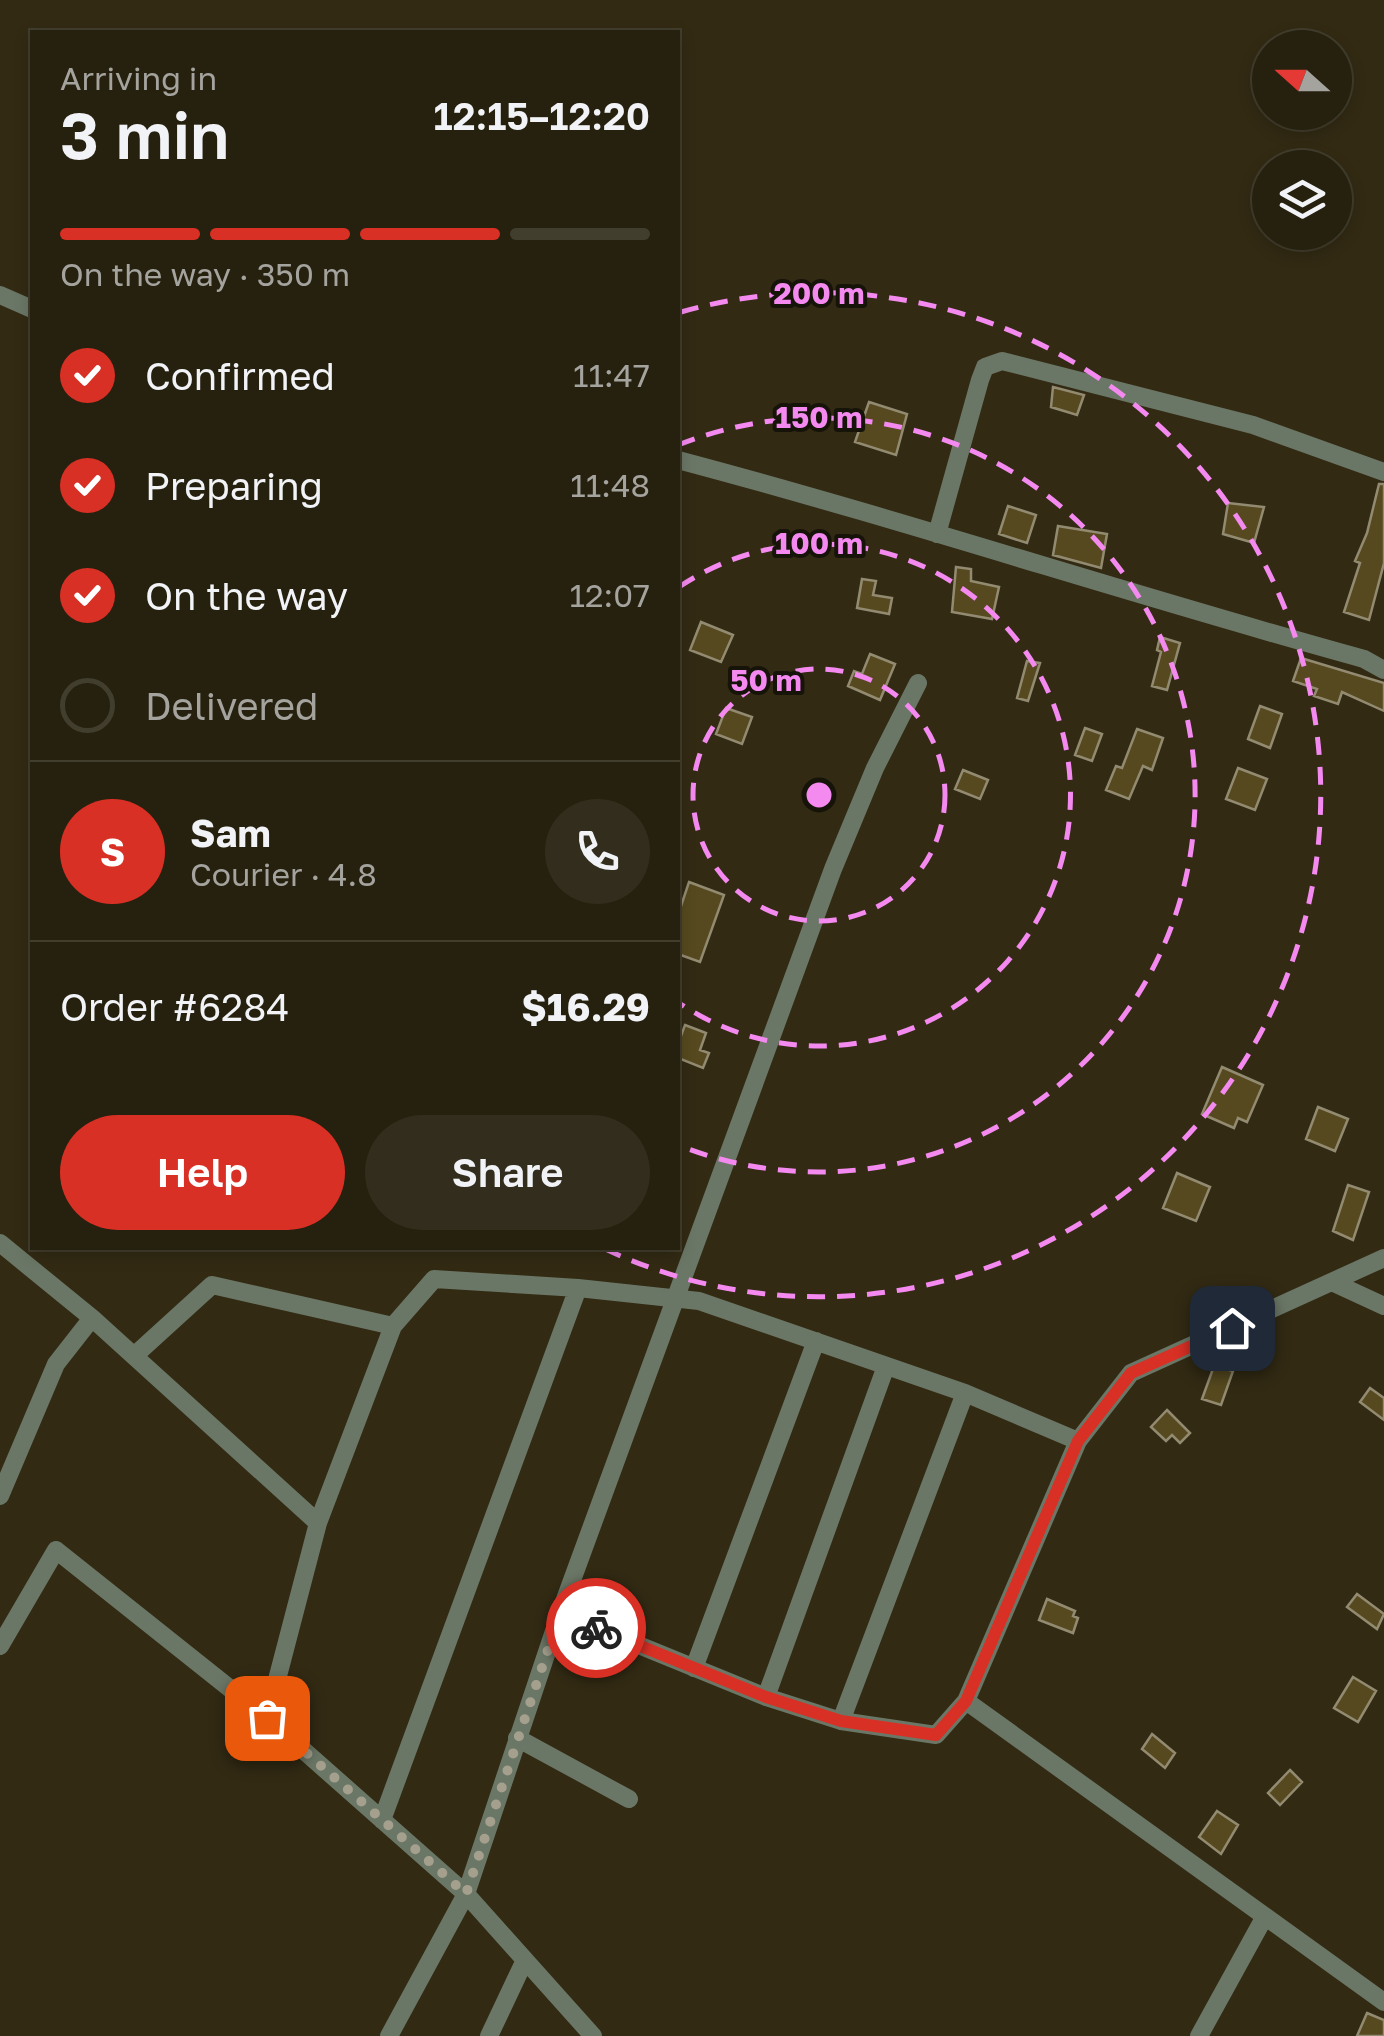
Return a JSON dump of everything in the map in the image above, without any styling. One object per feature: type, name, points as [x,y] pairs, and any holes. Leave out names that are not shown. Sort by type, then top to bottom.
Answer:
[{"type":"street","points":[[0,295],[30,308]]},
{"type":"street","points":[[937,534],[980,380],[985,367],[1002,361],[1253,426],[1384,472]]},
{"type":"street","points":[[680,461],[842,504],[1364,659],[1384,670]]},
{"type":"street","points":[[390,2036],[466,1894],[560,1614],[673,1298],[833,870],[875,768],[918,683]]},
{"type":"street","points":[[0,1244],[92,1318],[318,1523]]},
{"type":"street","points":[[560,1614],[766,1697],[841,1721],[936,1735],[966,1701],[1078,1441],[1131,1373],[1384,1258]]},
{"type":"street","points":[[267,1718],[318,1523],[393,1326],[434,1278],[699,1301],[965,1393],[1078,1441]]},
{"type":"street","points":[[1332,1282],[1384,1306]]},
{"type":"street","points":[[134,1356],[212,1285],[393,1326]]},
{"type":"street","points":[[382,1820],[578,1288]]},
{"type":"street","points":[[0,1496],[56,1364],[92,1318]]},
{"type":"street","points":[[694,1668],[816,1341]]},
{"type":"street","points":[[766,1697],[886,1366]]},
{"type":"street","points":[[841,1721],[965,1393]]},
{"type":"street","points":[[0,1646],[56,1550],[267,1718],[466,1894],[593,2036]]},
{"type":"street","points":[[966,1701],[1384,2002]]},
{"type":"street","points":[[517,1738],[629,1799]]},
{"type":"street","points":[[1199,2036],[1264,1918]]},
{"type":"street","points":[[489,2036],[524,1962]]},
{"type":"building","points":[[1053,387],[1084,395],[1077,415],[1051,407]]},
{"type":"building","points":[[869,402],[907,414],[896,455],[855,442]]},
{"type":"building","points":[[1379,484],[1384,484],[1384,563],[1369,620],[1344,612]]},
{"type":"building","points":[[1228,503],[1264,507],[1254,543],[1223,534]]},
{"type":"building","points":[[1008,506],[1036,515],[1027,543],[999,534]]},
{"type":"building","points":[[1058,526],[1107,534],[1101,568],[1053,555]]},
{"type":"building","points":[[956,567],[971,569],[971,581],[999,587],[992,619],[952,612]]},
{"type":"building","points":[[862,579],[876,581],[873,595],[892,598],[889,614],[857,608]]},
{"type":"building","points":[[701,622],[733,635],[721,662],[690,650]]},
{"type":"building","points":[[1160,637],[1180,643],[1167,690],[1152,686],[1161,652],[1157,650]]},
{"type":"building","points":[[870,654],[895,664],[880,700],[848,686],[854,671],[862,674]]},
{"type":"building","points":[[1301,658],[1384,683],[1384,711],[1342,692],[1338,704],[1314,696],[1317,689],[1293,681]]},
{"type":"building","points":[[1027,661],[1040,663],[1028,701],[1017,698]]},
{"type":"building","points":[[1260,706],[1282,714],[1270,748],[1248,739]]},
{"type":"building","points":[[726,708],[752,717],[742,744],[716,734]]},
{"type":"building","points":[[1085,728],[1102,734],[1092,761],[1075,755]]},
{"type":"building","points":[[1137,729],[1163,738],[1152,770],[1143,766],[1129,799],[1106,790],[1116,766],[1122,768]]},
{"type":"building","points":[[1238,768],[1267,779],[1255,810],[1226,799]]},
{"type":"building","points":[[963,770],[988,780],[980,799],[955,789]]},
{"type":"building","points":[[689,882],[724,895],[700,962],[680,955],[680,909]]},
{"type":"building","points":[[685,1025],[706,1033],[700,1050],[709,1053],[703,1068],[680,1059]]},
{"type":"building","points":[[1222,1067],[1263,1085],[1247,1122],[1238,1118],[1234,1128],[1202,1114]]},
{"type":"building","points":[[1318,1107],[1348,1119],[1335,1151],[1306,1139]]},
{"type":"building","points":[[1177,1173],[1210,1187],[1196,1221],[1163,1208]]},
{"type":"building","points":[[1348,1185],[1369,1192],[1353,1240],[1333,1231]]},
{"type":"building","points":[[1214,1366],[1233,1371],[1221,1405],[1202,1399]]},
{"type":"building","points":[[1370,1388],[1384,1398],[1384,1420],[1360,1402]]},
{"type":"building","points":[[1167,1410],[1190,1433],[1180,1443],[1172,1435],[1166,1441],[1151,1427]]},
{"type":"building","points":[[1357,1594],[1384,1614],[1377,1629],[1347,1607]]},
{"type":"building","points":[[1047,1599],[1075,1611],[1073,1616],[1078,1618],[1073,1633],[1039,1620]]},
{"type":"building","points":[[1353,1677],[1376,1691],[1358,1722],[1334,1708]]},
{"type":"building","points":[[1152,1734],[1175,1753],[1165,1768],[1142,1749]]},
{"type":"building","points":[[1290,1770],[1302,1782],[1280,1805],[1268,1793]]},
{"type":"building","points":[[1217,1811],[1238,1825],[1221,1854],[1199,1837]]},
{"type":"building","points":[[1367,2013],[1384,2020],[1384,2036],[1357,2036]]},
{"type":"way so far","points":[[267,1718],[466,1894],[560,1614],[596,1628]]},
{"type":"route","points":[[596,1628],[766,1697],[841,1721],[936,1735],[966,1701],[1078,1441],[1131,1373],[1232,1328]]}]
